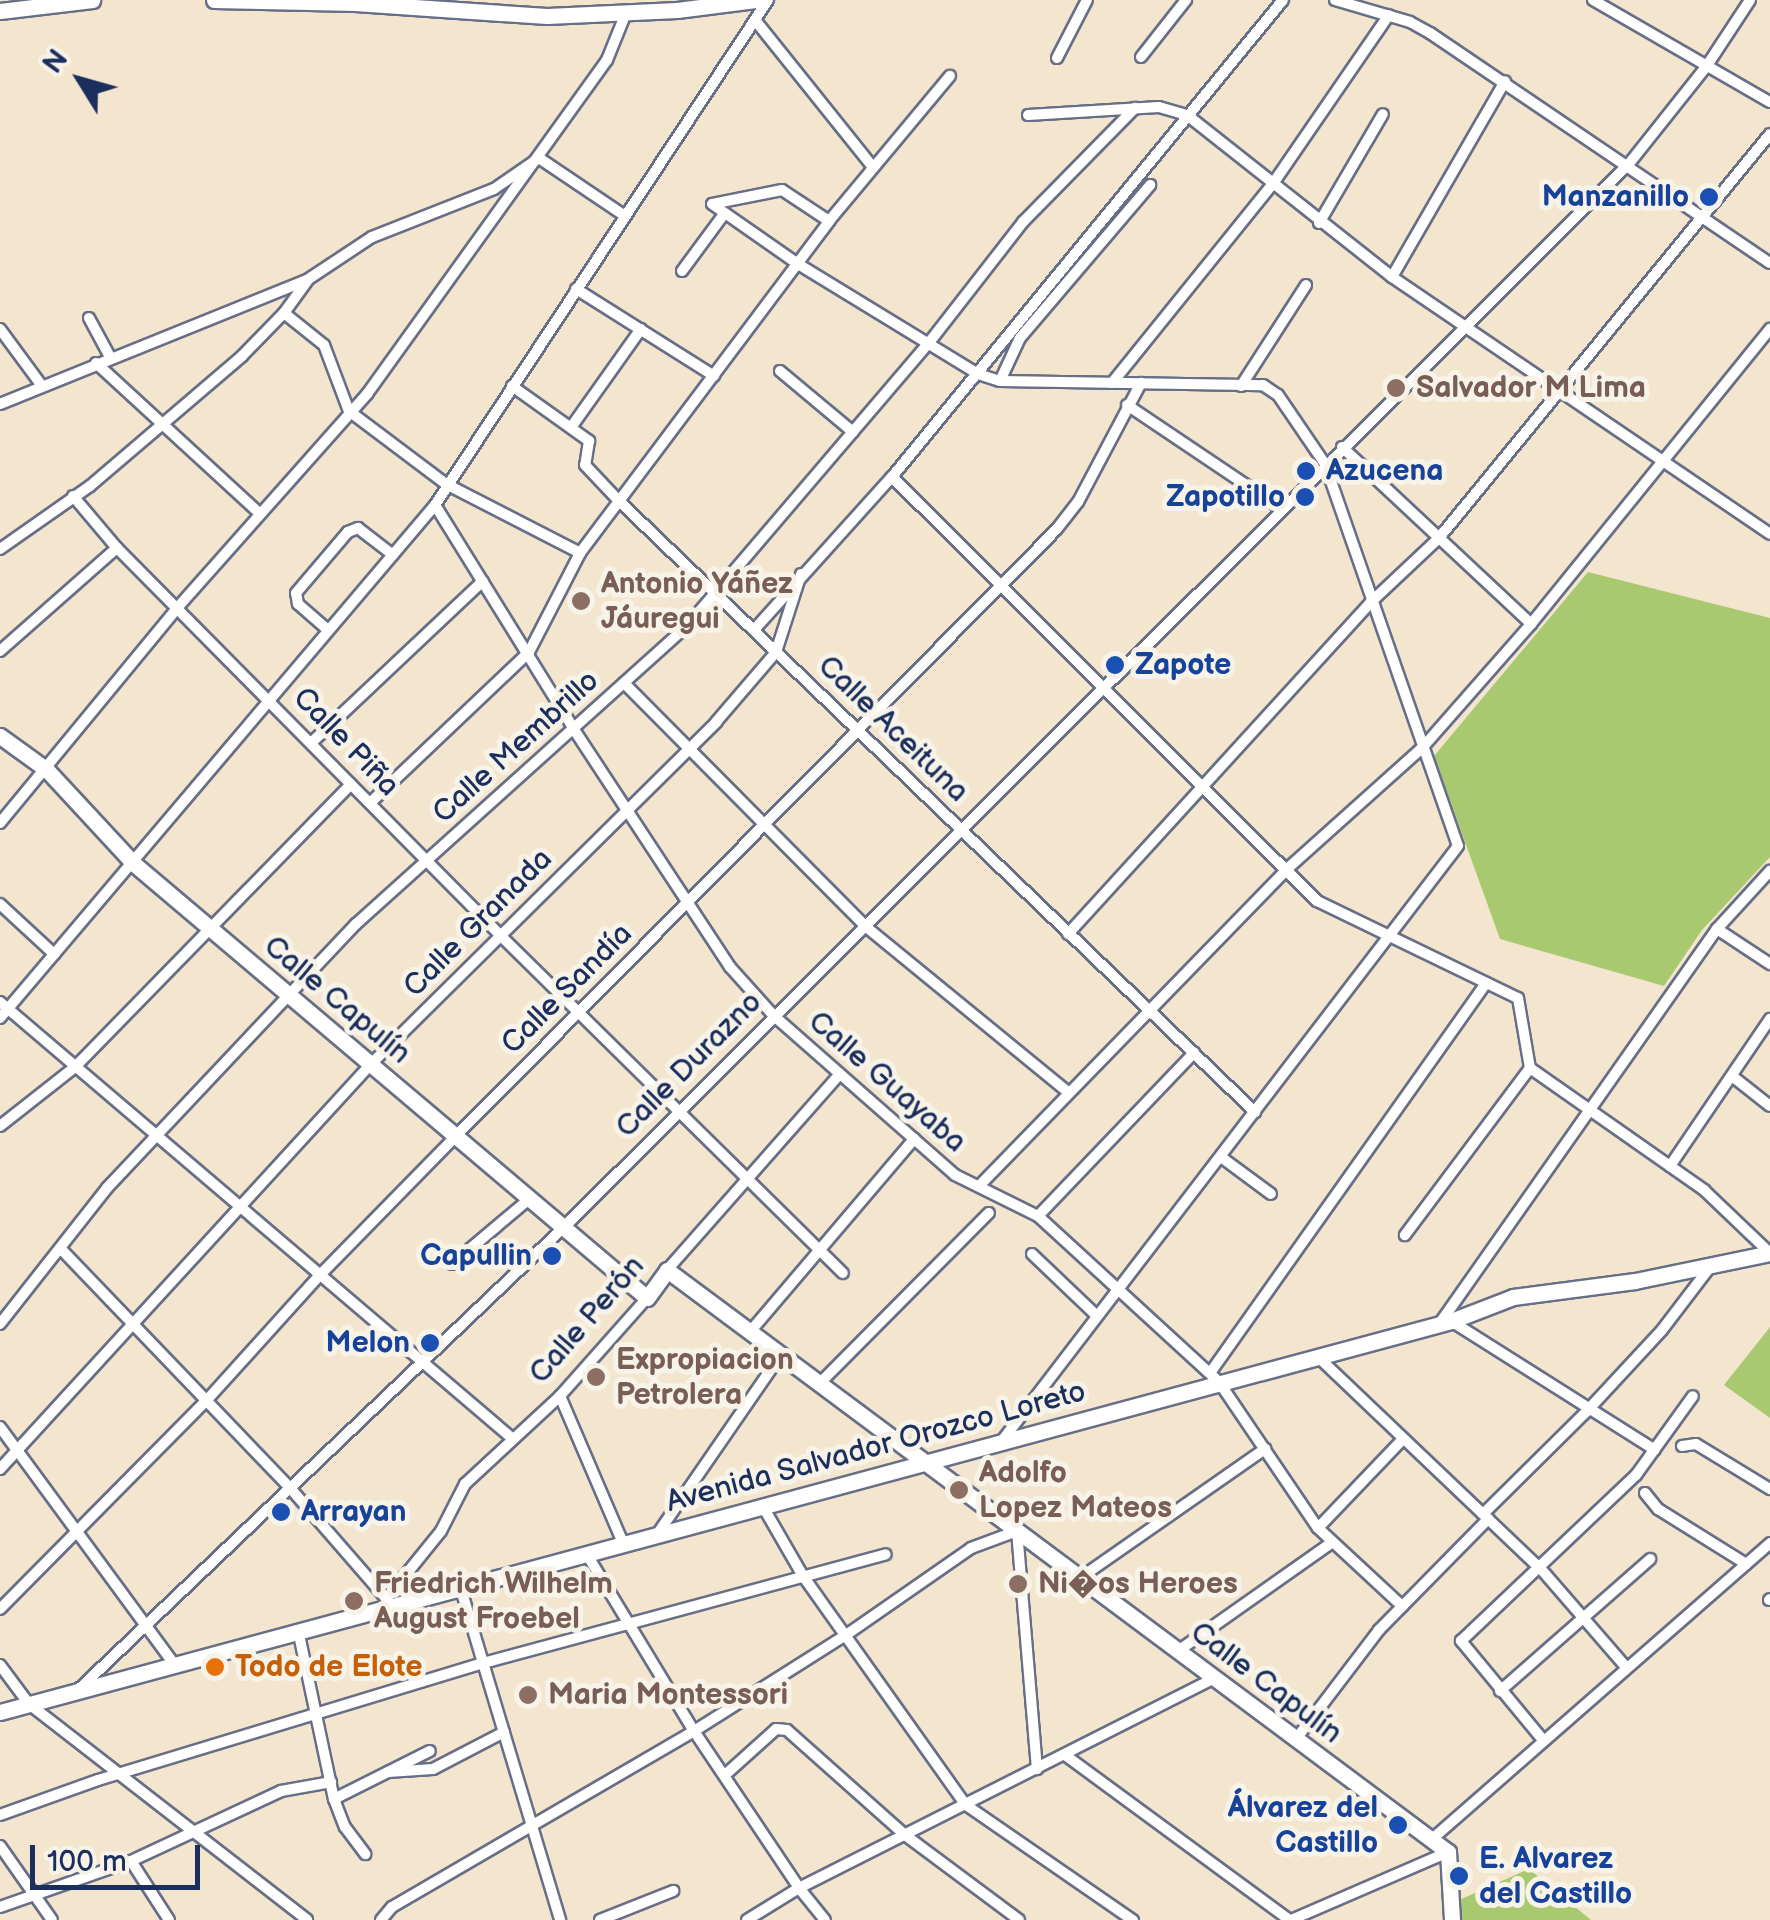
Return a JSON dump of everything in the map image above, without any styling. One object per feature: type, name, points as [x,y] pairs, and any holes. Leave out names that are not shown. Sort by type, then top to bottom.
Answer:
[{"type":"street","points":[[0,11],[92,0]]},
{"type":"street","points":[[214,0],[357,2],[477,12],[626,13],[755,0]]},
{"type":"street","points":[[477,12],[490,0]]},
{"type":"street","points":[[513,1439],[156,1135],[2,1010],[134,863],[435,505],[768,0]]},
{"type":"street","points":[[1056,58],[1087,0]]},
{"type":"street","points":[[1142,57],[1186,0]]},
{"type":"street","name":"Calle Granada","points":[[754,630],[892,478],[1284,0]]},
{"type":"street","points":[[1335,0],[1420,28],[1770,263]]},
{"type":"street","points":[[1593,0],[1770,102]]},
{"type":"street","name":"Calle Durazno","points":[[78,1690],[562,1229],[1342,446],[1628,165],[1706,66],[1750,0]]},
{"type":"street","points":[[0,823],[178,607],[368,394],[606,60],[626,13]]},
{"type":"street","points":[[1112,383],[1272,186],[1389,15]]},
{"type":"street","points":[[755,20],[872,166]]},
{"type":"street","points":[[370,803],[529,652],[580,553],[829,221],[950,76]]},
{"type":"street","points":[[1392,277],[1505,82]]},
{"type":"street","points":[[1028,115],[1159,106],[1187,115],[1272,186],[1392,277],[1770,534]]},
{"type":"street","name":"Calle Membrillo","points":[[0,1324],[156,1135],[356,924],[686,626],[928,344],[1023,222],[1135,108]]},
{"type":"street","points":[[1318,222],[1382,114]]},
{"type":"street","points":[[1068,934],[1371,602],[1439,538],[1770,134]]},
{"type":"street","points":[[539,158],[625,216]]},
{"type":"street","points":[[0,404],[307,280],[372,237],[494,190],[539,158]]},
{"type":"street","points":[[1000,381],[1020,338],[1150,185]]},
{"type":"street","points":[[829,221],[782,190],[712,204],[798,264],[978,374],[1000,381],[1263,385],[1278,394],[1325,464],[1458,846],[1000,1442]]},
{"type":"street","points":[[682,271],[724,214]]},
{"type":"street","points":[[0,550],[162,424],[284,313],[307,280]]},
{"type":"street","points":[[1241,386],[1306,285]]},
{"type":"street","points":[[576,288],[714,376]]},
{"type":"street","points":[[284,313],[324,345],[349,411],[446,484],[580,553]]},
{"type":"street","points":[[88,318],[110,358]]},
{"type":"street","points":[[0,329],[42,386]]},
{"type":"street","points":[[512,386],[572,426],[641,329]]},
{"type":"street","points":[[980,1184],[1286,870],[1422,747],[1531,624],[1770,329]]},
{"type":"street","points":[[96,363],[260,514]]},
{"type":"street","points":[[780,371],[852,432]]},
{"type":"street","name":"Calle Sandía","points":[[0,1609],[206,1401],[320,1275],[1000,586],[1078,502],[1141,383]]},
{"type":"street","points":[[1127,405],[1280,508]]},
{"type":"street","name":"Calle Aceituna","points":[[572,426],[591,444],[587,468],[619,501],[1256,1112]]},
{"type":"street","points":[[1342,446],[1531,624]]},
{"type":"street","points":[[892,478],[1317,901],[1518,998],[1530,1068],[1727,1209],[1770,1253]]},
{"type":"street","name":"Calle Piña","points":[[73,496],[117,548],[501,936],[843,1273]]},
{"type":"street","name":"Calle Guayaba","points":[[435,505],[573,728],[730,967],[773,1015],[955,1175],[980,1184],[1038,1216],[1215,1378],[1318,1528],[1402,1606]]},
{"type":"street","points":[[328,630],[295,596],[336,546],[355,527],[393,554]]},
{"type":"street","points":[[0,652],[117,548]]},
{"type":"street","name":"Calle Granada","points":[[0,1469],[370,1064],[688,750],[776,652],[801,574]]},
{"type":"street","points":[[312,743],[483,580]]},
{"type":"street","points":[[624,683],[865,926],[1068,1092]]},
{"type":"street","name":"Calle Capulín","points":[[0,736],[47,770],[134,863],[647,1298]]},
{"type":"street","points":[[0,1126],[75,1067],[352,784]]},
{"type":"street","points":[[1655,1450],[1445,1322],[1716,929],[1770,871]]},
{"type":"street","points":[[0,904],[54,954]]},
{"type":"street","points":[[1716,929],[1770,964]]},
{"type":"street","points":[[1215,1378],[1486,983]]},
{"type":"street","points":[[1670,1166],[1770,1020]]},
{"type":"street","points":[[1038,1216],[1194,1053]]},
{"type":"street","points":[[1405,1235],[1530,1068]]},
{"type":"street","name":"Calle Perón","points":[[386,1601],[441,1531],[465,1484],[560,1396],[840,1074]]},
{"type":"street","points":[[1732,1076],[1770,1106]]},
{"type":"street","points":[[749,1333],[914,1139]]},
{"type":"street","points":[[1221,1156],[1271,1194]]},
{"type":"street","points":[[452,1264],[528,1200]]},
{"type":"street","points":[[818,1384],[988,1213]]},
{"type":"street","points":[[61,1250],[292,1489],[386,1601]]},
{"type":"street","name":"Avenida Salvador Orozco Loreto","points":[[0,1712],[298,1630],[386,1601],[586,1553],[925,1463],[1215,1378],[1445,1322],[1513,1297],[1710,1267],[1770,1253]]},
{"type":"street","points":[[1032,1254],[1097,1316]]},
{"type":"street","points":[[1296,1739],[1402,1606],[1662,1330],[1710,1267]]},
{"type":"street","name":"Calle Capulín","points":[[667,1270],[1448,1852]]},
{"type":"street","points":[[1316,1355],[1541,1569],[1626,1667]]},
{"type":"street","points":[[658,1534],[780,1356]]},
{"type":"street","points":[[560,1396],[623,1543]]},
{"type":"street","points":[[1543,1740],[1461,1642],[1636,1476],[1693,1396]]},
{"type":"street","points":[[0,1427],[174,1664]]},
{"type":"street","points":[[1318,1528],[1402,1439]]},
{"type":"street","points":[[1682,1446],[1696,1444],[1770,1489]]},
{"type":"street","points":[[1080,1578],[1265,1449]]},
{"type":"street","points":[[1645,1493],[1658,1509],[1746,1564]]},
{"type":"street","points":[[762,1505],[803,1576],[966,1805],[1133,1920]]},
{"type":"street","points":[[382,1920],[392,1907],[694,1731],[846,1635],[970,1548],[1017,1531],[1037,1770]]},
{"type":"street","points":[[1178,1651],[1332,1543]]},
{"type":"street","points":[[1430,1840],[1770,1543]]},
{"type":"street","points":[[586,1553],[694,1731],[798,1888],[825,1920]]},
{"type":"street","points":[[0,1815],[118,1774],[483,1663],[886,1554]]},
{"type":"street","points":[[1500,1691],[1650,1559]]},
{"type":"street","points":[[460,1586],[560,1920]]},
{"type":"street","points":[[298,1630],[334,1799],[345,1826],[365,1854]]},
{"type":"street","points":[[0,1665],[29,1704],[307,1920]]},
{"type":"street","points":[[747,1920],[798,1888],[1214,1678]]},
{"type":"street","points":[[726,1774],[782,1728],[905,1835],[1019,1920]]},
{"type":"street","points":[[388,1772],[433,1769],[504,1732]]},
{"type":"street","points":[[334,1799],[430,1751]]},
{"type":"street","points":[[1065,1756],[1291,1920],[1448,1852],[1452,1920]]},
{"type":"street","points":[[0,1907],[131,1861],[281,1791],[331,1782]]},
{"type":"street","points":[[0,1846],[52,1920]]},
{"type":"street","points":[[131,1861],[169,1920]]},
{"type":"street","points":[[600,1920],[673,1891]]},
{"type":"green space","points":[[1588,572],[1770,618],[1770,857],[1702,930],[1664,986],[1500,939],[1434,756]]},
{"type":"green space","points":[[1770,1327],[1770,1418],[1724,1385]]},
{"type":"green space","points":[[1529,1869],[1591,1920],[1458,1920],[1457,1901]]},
{"type":"place","name":"Manzanillo","points":[[1709,197]]},
{"type":"place","name":"Salvador M Lima","points":[[1396,388]]},
{"type":"place","name":"Azucena","points":[[1306,471]]},
{"type":"place","name":"Zapotillo","points":[[1305,497]]},
{"type":"place","name":"Antonio Yáñez Jáuregui","points":[[581,601]]},
{"type":"place","name":"Zapote","points":[[1115,665]]},
{"type":"place","name":"Capullin","points":[[552,1256]]},
{"type":"place","name":"Melon","points":[[430,1343]]},
{"type":"place","name":"Expropiacion Petrolera","points":[[596,1377]]},
{"type":"place","name":"Adolfo Lopez Mateos","points":[[959,1490]]},
{"type":"place","name":"Arrayan","points":[[281,1512]]},
{"type":"place","name":"Ni�os Heroes","points":[[1018,1584]]},
{"type":"place","name":"Friedrich Wilhelm August Froebel","points":[[354,1601]]},
{"type":"place","name":"Todo de Elote","points":[[215,1667]]},
{"type":"place","name":"Maria Montessori","points":[[528,1695]]},
{"type":"place","name":"Álvarez del Castillo","points":[[1398,1825]]},
{"type":"place","name":"E. Alvarez del Castillo","points":[[1459,1876]]}]
